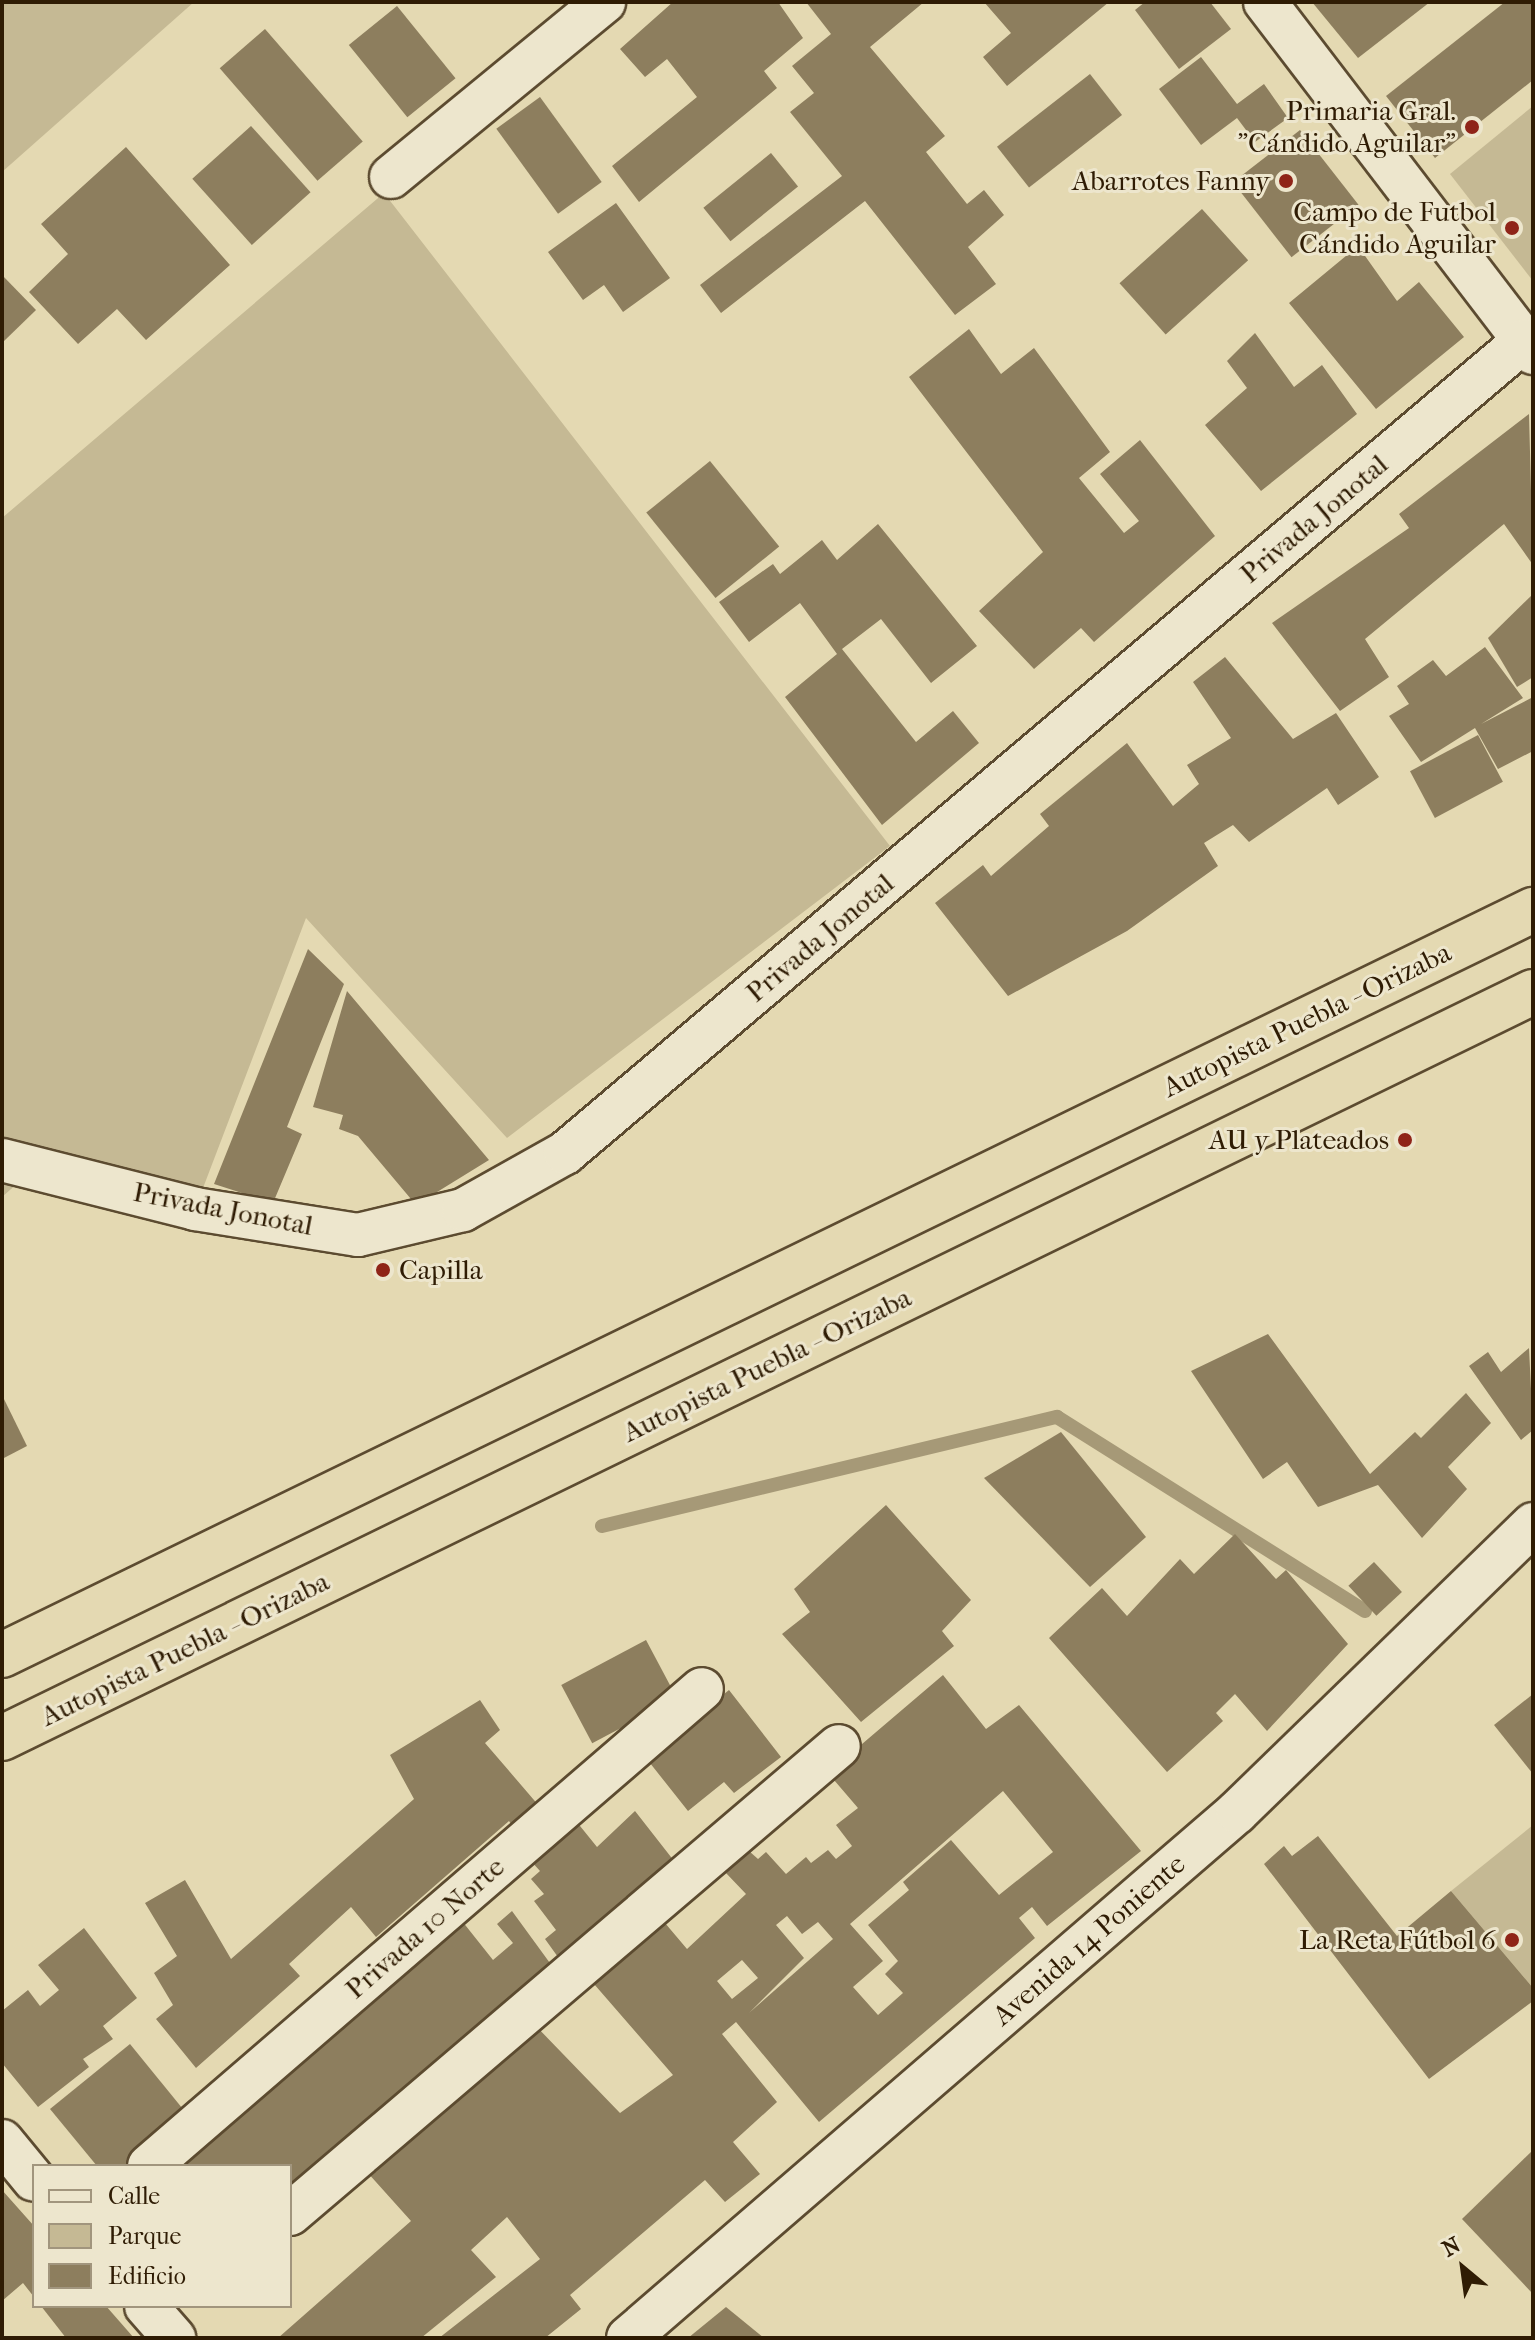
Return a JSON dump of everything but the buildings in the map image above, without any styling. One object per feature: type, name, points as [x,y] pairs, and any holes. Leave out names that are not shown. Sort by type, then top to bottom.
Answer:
[{"type":"highway","name":"Autopista Puebla - Orizaba","points":[[2,1655],[1533,910]]},
{"type":"highway","name":"Autopista Puebla - Orizaba","points":[[2,1738],[1533,992]]},
{"type":"street","points":[[391,177],[604,2]]},
{"type":"street","points":[[1265,2],[1529,347]]},
{"type":"street","name":"Privada Jonotal","points":[[2,1160],[195,1209],[358,1235],[463,1210],[565,1153],[1529,347]]},
{"type":"street","name":"Avenida 14 Poniente","points":[[628,2338],[1237,1812],[1533,1524]]},
{"type":"street","name":"Privada 10 Norte","points":[[151,2164],[702,1689]]},
{"type":"street","points":[[292,2212],[839,1746]]},
{"type":"street","points":[[2,2141],[32,2178]]},
{"type":"green space","points":[[2,2],[194,2],[2,172]]},
{"type":"green space","name":"Campo de Futbol Cándido Aguilar","points":[[1533,106],[1533,281],[1450,174]]},
{"type":"green space","points":[[384,193],[890,846],[507,1138],[306,918],[195,1209],[36,1167],[2,1197],[2,518]]},
{"type":"green space","name":"La Reta Fútbol 6","points":[[1533,1825],[1533,1988],[1451,1891]]},
{"type":"waterway","points":[[602,1526],[1057,1417],[1365,1611]]},
{"type":"place","name":"Primaria Gral. \"Cándido Aguilar\"","points":[[1472,127]]},
{"type":"place","name":"Abarrotes Fanny","points":[[1286,181]]},
{"type":"place","name":"Campo de Futbol Cándido Aguilar","points":[[1512,228]]},
{"type":"place","name":"AU y Plateados","points":[[1405,1140]]},
{"type":"place","name":"Capilla","points":[[383,1270]]},
{"type":"place","name":"La Reta Fútbol 6","points":[[1512,1940]]}]
